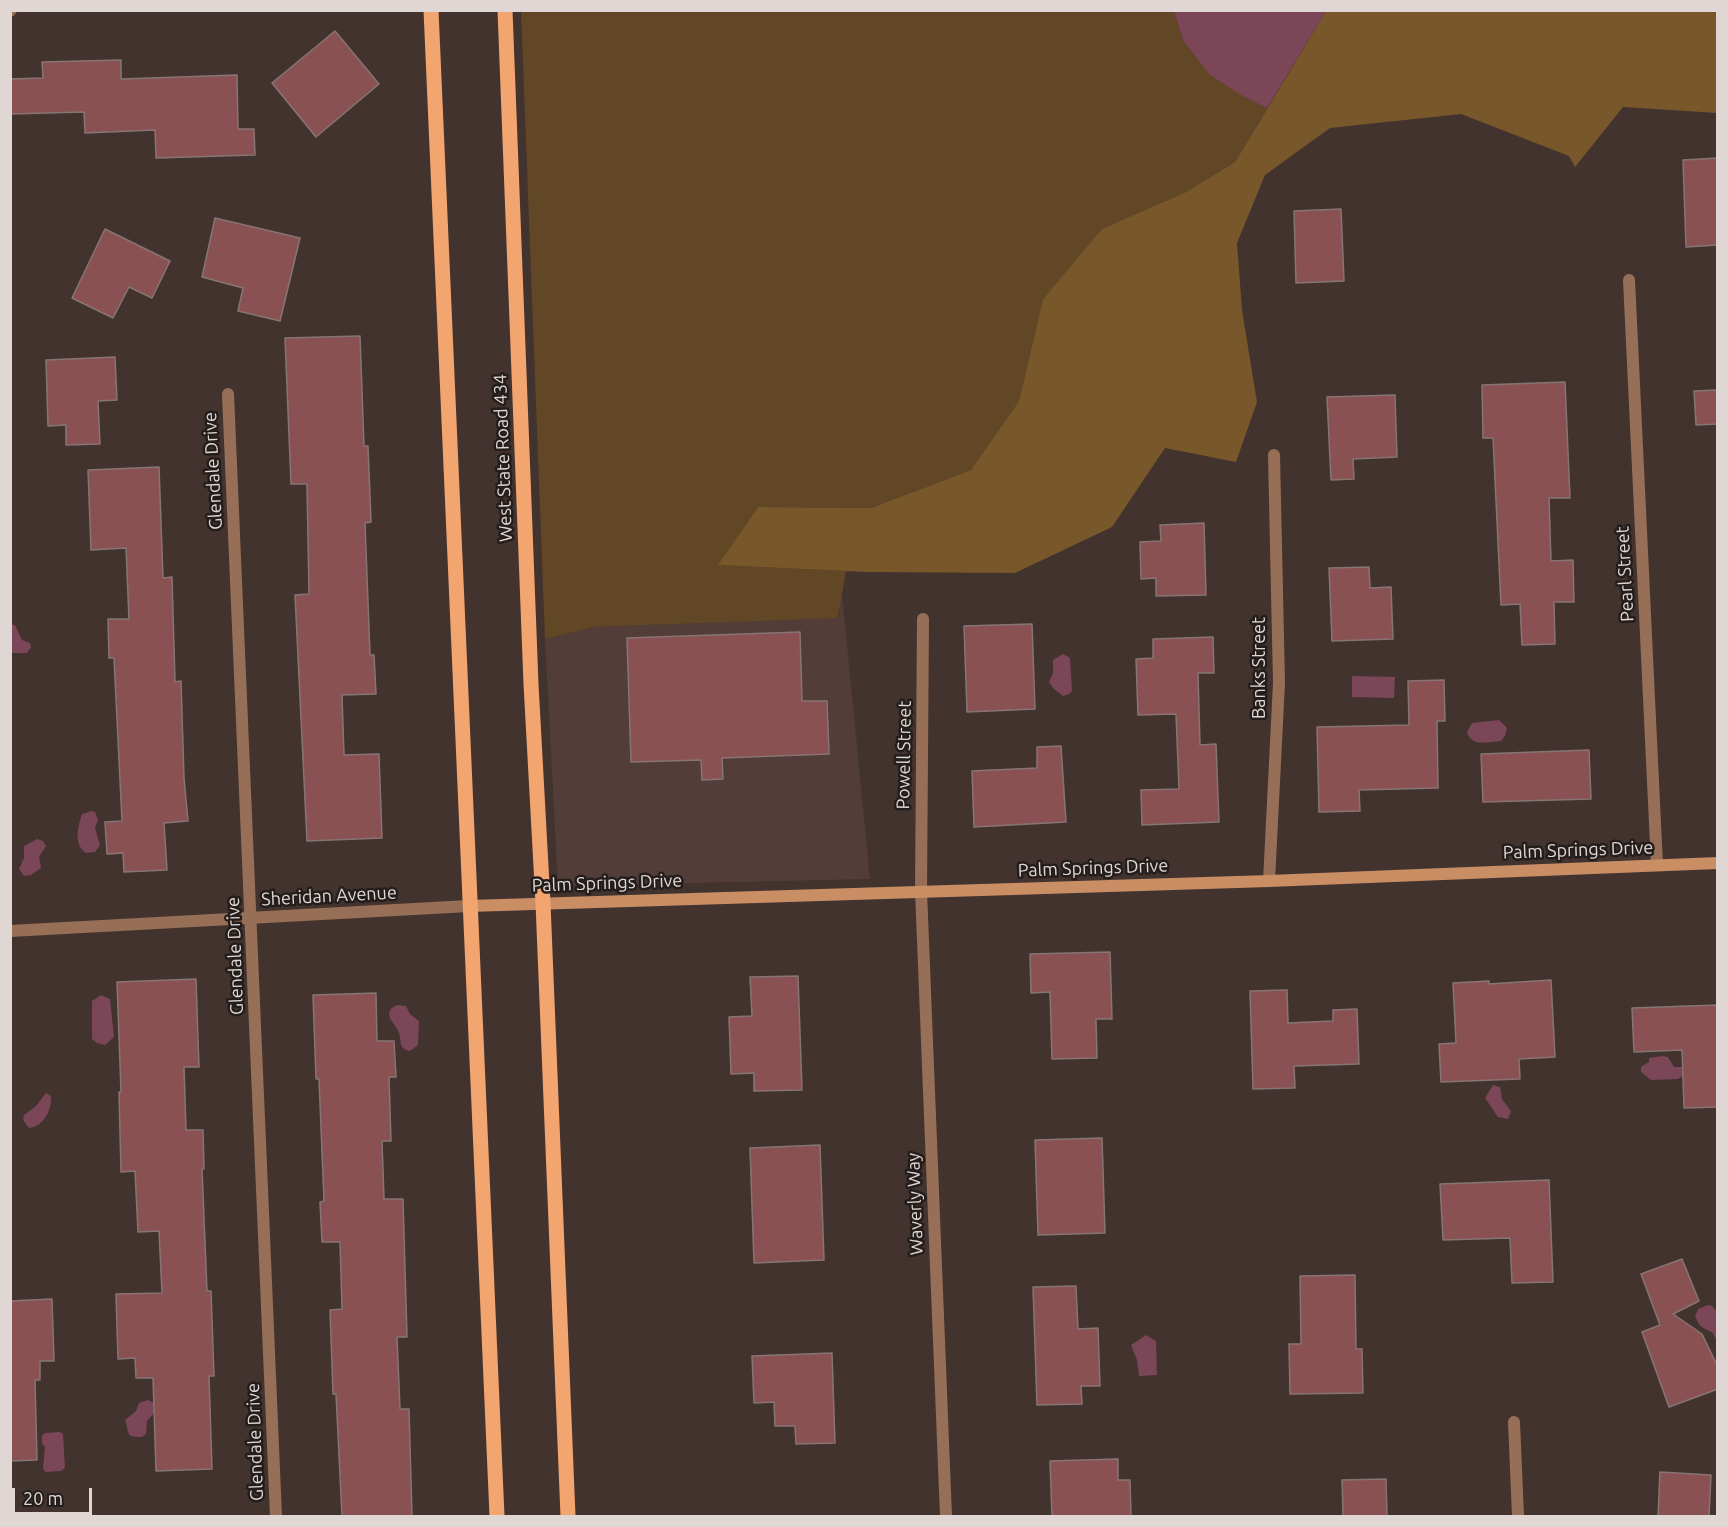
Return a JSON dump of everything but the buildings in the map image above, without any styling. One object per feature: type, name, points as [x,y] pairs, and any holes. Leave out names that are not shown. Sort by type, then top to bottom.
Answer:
[{"type":"main road","points":[[431,10],[497,1516]]},
{"type":"main road","name":"West State Road 434","points":[[505,10],[531,684],[543,903],[568,1516]]},
{"type":"street","name":"Pearl Street","points":[[1629,280],[1657,865]]},
{"type":"street","name":"Glendale Drive","points":[[228,394],[276,1516]]},
{"type":"street","name":"Banks Street","points":[[1269,881],[1279,683],[1274,455]]},
{"type":"street","name":"Powell Street","points":[[921,891],[923,619]]},
{"type":"street","name":"Palm Springs Drive","points":[[469,906],[1269,881],[1718,863]]},
{"type":"street","name":"Waverly Way","points":[[921,891],[946,1516]]},
{"type":"street","name":"Sheridan Avenue","points":[[10,931],[469,906]]},
{"type":"street","points":[[1514,1422],[1518,1516]]},
{"type":"shaded area","points":[[1174,10],[1326,11],[1267,108],[1246,98],[1210,75],[1183,40]]},
{"type":"shaded area","points":[[521,11],[1174,11],[1183,40],[1246,98],[1267,108],[1235,162],[1186,192],[1103,229],[1043,299],[1019,401],[971,470],[871,508],[758,507],[719,565],[846,571],[838,618],[594,627],[545,639]]},
{"type":"shaded area","points":[[1326,11],[1717,11],[1717,113],[1623,107],[1575,167],[1569,156],[1461,114],[1330,128],[1265,175],[1237,243],[1242,310],[1257,402],[1236,462],[1165,448],[1112,527],[1015,573],[867,572],[718,565],[758,507],[871,508],[971,470],[1019,401],[1043,299],[1102,229],[1186,192],[1235,162]]},
{"type":"shaded area","points":[[842,594],[870,879],[558,886],[545,639],[593,627],[839,617]]},
{"type":"shaded area","points":[[10,624],[15,625],[22,640],[30,643],[31,647],[27,653],[11,653]]},
{"type":"shaded area","points":[[1063,654],[1070,658],[1072,691],[1063,696],[1049,682],[1053,673],[1053,660]]},
{"type":"shaded area","points":[[1352,676],[1395,677],[1394,698],[1352,697]]},
{"type":"shaded area","points":[[1499,720],[1507,728],[1501,741],[1476,742],[1469,737],[1467,732],[1472,723]]},
{"type":"shaded area","points":[[95,812],[98,820],[95,828],[100,845],[95,852],[86,853],[79,845],[78,830],[82,814]]},
{"type":"shaded area","points":[[37,839],[43,841],[46,846],[39,857],[41,868],[31,875],[24,876],[19,869],[24,858],[24,846]]},
{"type":"shaded area","points":[[101,995],[110,999],[114,1037],[105,1045],[92,1039],[92,1001]]},
{"type":"shaded area","points":[[397,1005],[406,1006],[410,1014],[419,1021],[418,1045],[410,1051],[402,1047],[399,1033],[390,1018],[390,1011]]},
{"type":"shaded area","points":[[1668,1057],[1674,1067],[1682,1067],[1682,1076],[1678,1079],[1651,1080],[1641,1072],[1641,1067],[1649,1062],[1649,1058]]},
{"type":"shaded area","points":[[1493,1085],[1500,1087],[1502,1099],[1511,1111],[1508,1119],[1498,1117],[1485,1098]]},
{"type":"shaded area","points":[[46,1093],[51,1096],[48,1112],[43,1121],[29,1128],[23,1120],[24,1115],[36,1106]]},
{"type":"shaded area","points":[[1708,1305],[1717,1312],[1717,1342],[1713,1333],[1700,1326],[1695,1317],[1698,1309]]},
{"type":"shaded area","points":[[1146,1335],[1156,1341],[1157,1375],[1139,1376],[1137,1360],[1131,1345]]},
{"type":"shaded area","points":[[148,1400],[156,1404],[157,1410],[147,1421],[146,1434],[142,1437],[130,1435],[125,1420],[136,1411],[139,1403]]},
{"type":"shaded area","points":[[60,1432],[63,1434],[65,1468],[61,1471],[46,1472],[43,1469],[45,1446],[42,1444],[42,1436],[45,1433]]}]
